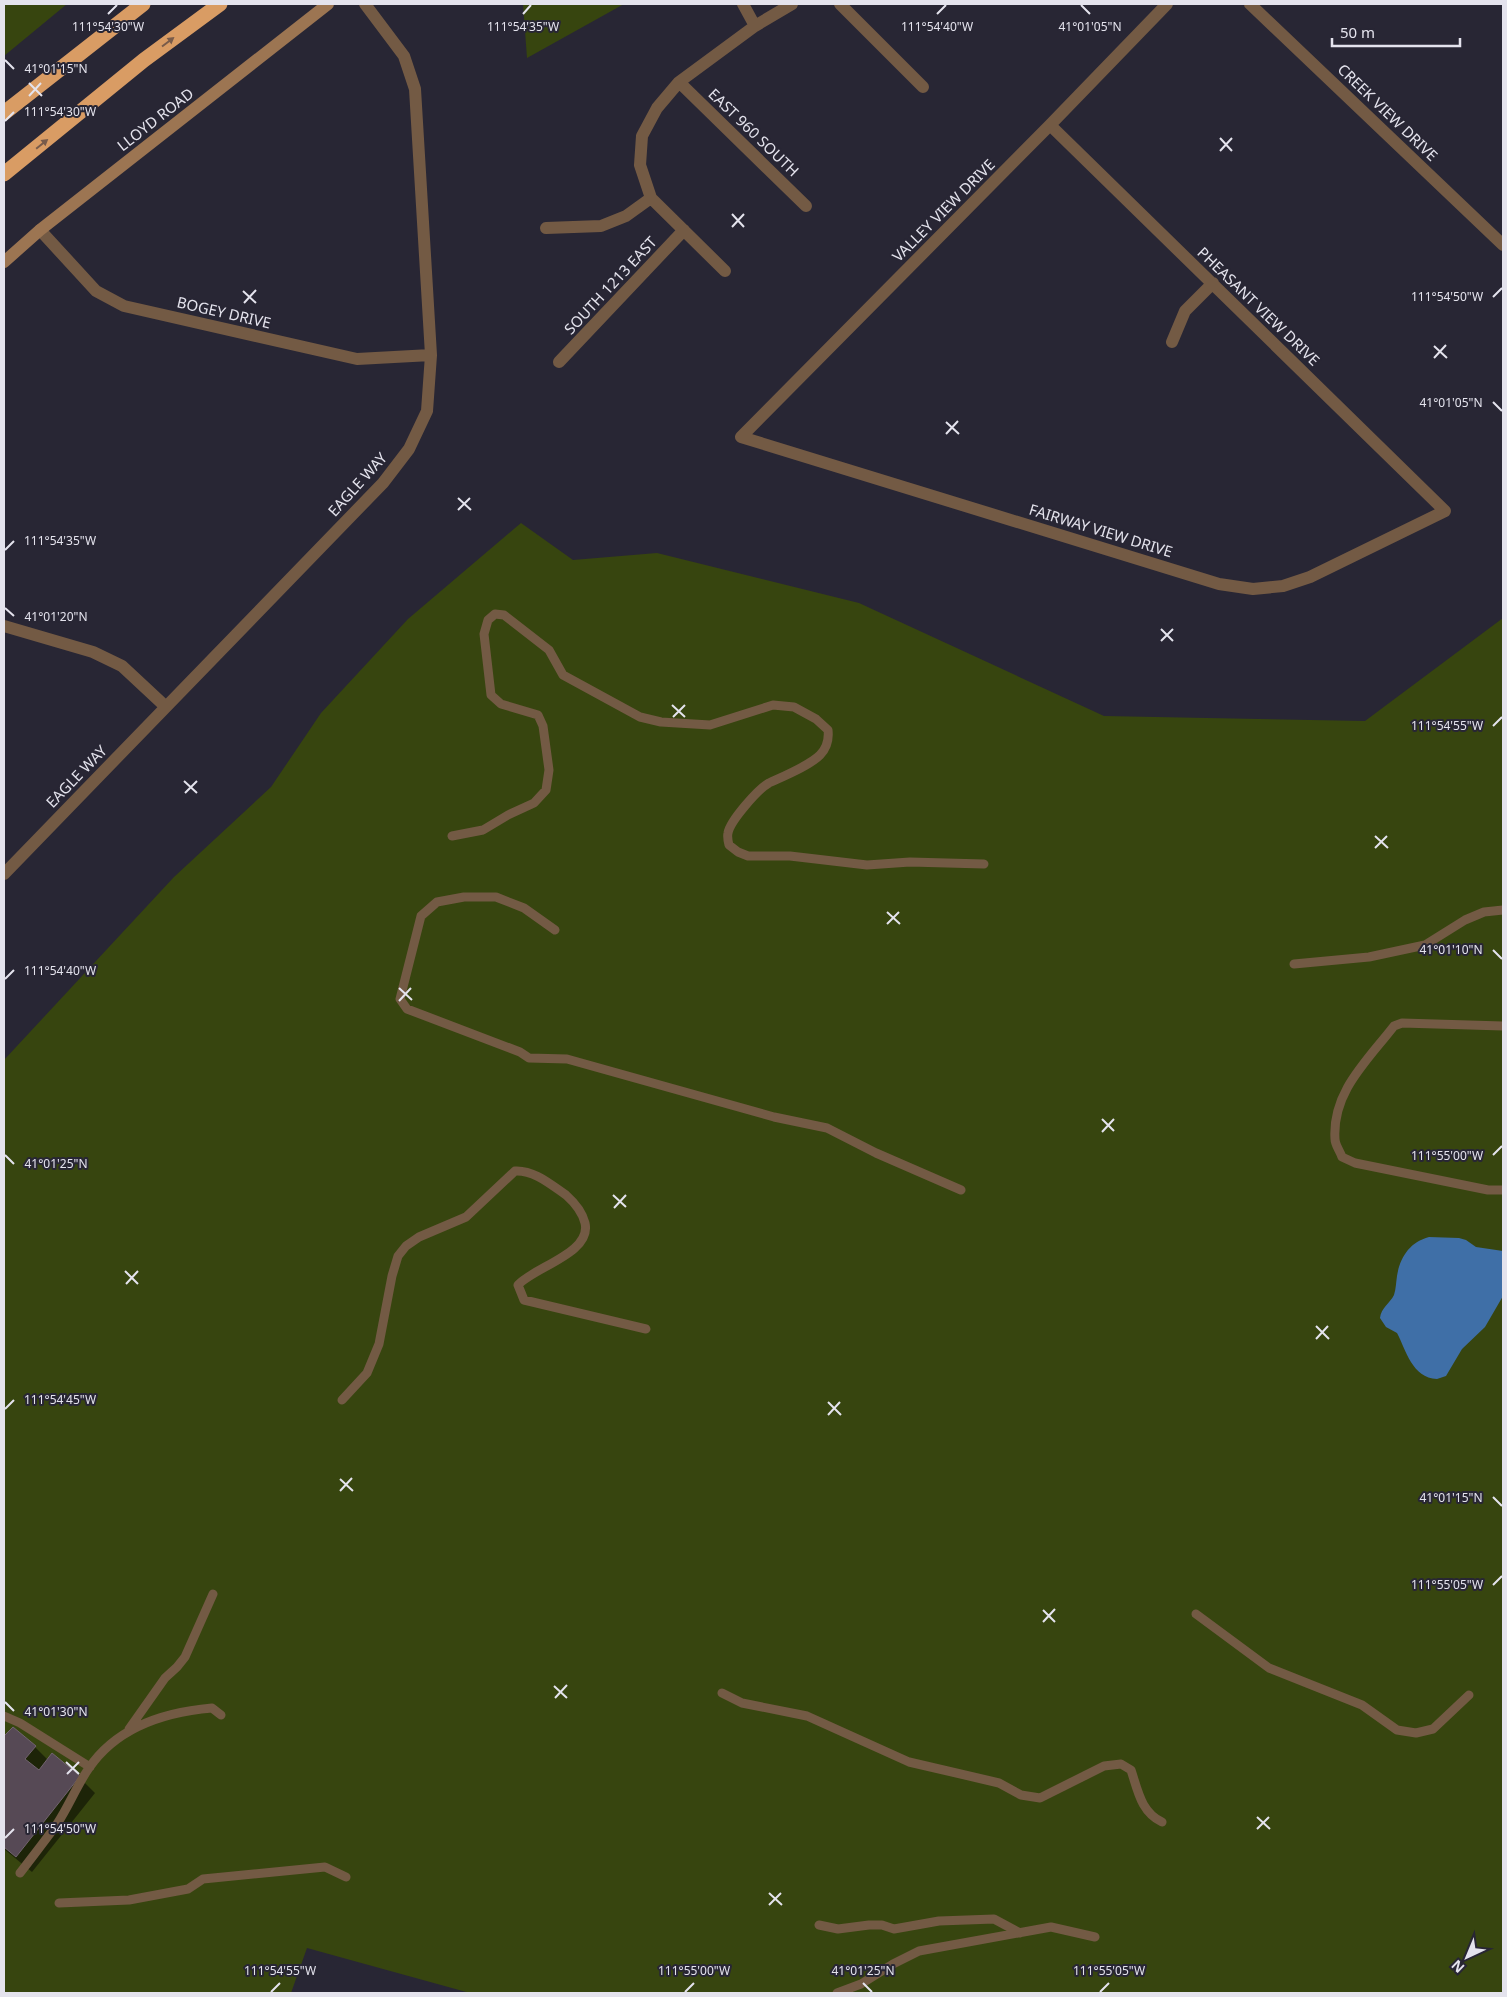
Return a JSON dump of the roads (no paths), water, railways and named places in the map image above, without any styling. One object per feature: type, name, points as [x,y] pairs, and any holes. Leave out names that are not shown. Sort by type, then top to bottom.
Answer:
[{"type":"highway","points":[[4,113],[143,4]]},
{"type":"highway","points":[[4,174],[144,60],[220,4]]},
{"type":"street","name":"LLOYD ROAD","points":[[4,262],[40,230],[328,4]]},
{"type":"street","name":"EAGLE WAY","points":[[4,874],[383,483],[409,449],[427,411],[431,355],[415,89],[404,56],[365,4]]},
{"type":"street","points":[[743,4],[755,26]]},
{"type":"street","points":[[725,271],[652,198],[640,165],[642,136],[657,108],[679,82],[755,26],[792,4]]},
{"type":"street","points":[[840,4],[923,87]]},
{"type":"street","name":"VALLEY VIEW DRIVE","points":[[740,438],[1167,4]]},
{"type":"street","name":"CREEK VIEW DRIVE","points":[[1250,4],[1503,245]]},
{"type":"street","name":"EAST 960 SOUTH","points":[[679,82],[806,206]]},
{"type":"street","name":"PHEASANT VIEW DRIVE","points":[[1050,125],[1445,511]]},
{"type":"street","points":[[546,228],[601,226],[626,216],[652,198]]},
{"type":"street","name":"BOGEY DRIVE","points":[[40,230],[96,292],[124,306],[357,359],[431,355]]},
{"type":"street","name":"SOUTH 1213 EAST","points":[[559,362],[684,230]]},
{"type":"street","points":[[1172,342],[1185,311],[1213,283]]},
{"type":"street","name":"FAIRWAY VIEW DRIVE","points":[[740,438],[1219,584],[1253,589],[1283,586],[1310,577],[1445,511]]},
{"type":"street","points":[[4,626],[93,652],[122,666],[166,707]]},
{"type":"lane","points":[[452,836],[483,830],[508,815],[534,803],[546,790],[550,770],[543,726],[538,715],[501,704],[491,695],[484,634],[488,620],[495,614],[504,615],[549,650],[563,675],[640,717],[661,722],[710,725],[773,705],[794,707],[816,719],[828,730],[829,741],[820,755],[789,774],[767,784],[740,812],[728,833],[729,845],[738,852],[748,856],[790,856],[868,866],[910,862],[984,864]]},
{"type":"lane","points":[[555,930],[524,908],[496,897],[464,897],[437,902],[421,916],[400,999],[407,1010],[520,1052],[529,1058],[567,1059],[774,1116],[827,1128],[876,1153],[962,1190]]},
{"type":"lane","points":[[1294,964],[1369,957],[1425,945],[1465,920],[1484,912],[1503,910]]},
{"type":"lane","points":[[1503,1026],[1402,1023],[1394,1026],[1345,1089],[1337,1111],[1335,1140],[1342,1157],[1355,1163],[1488,1190],[1503,1190]]},
{"type":"lane","points":[[342,1400],[367,1373],[379,1344],[392,1276],[398,1256],[406,1246],[419,1237],[466,1217],[515,1171],[526,1170],[550,1183],[570,1198],[582,1213],[586,1227],[584,1236],[577,1246],[564,1257],[535,1272],[518,1285],[524,1300],[646,1329]]},
{"type":"lane","points":[[20,1873],[57,1823],[90,1767],[100,1755],[129,1730],[165,1678],[185,1656],[213,1594]]},
{"type":"lane","points":[[1196,1614],[1269,1668],[1362,1705],[1398,1730],[1416,1732],[1433,1729],[1469,1695]]},
{"type":"lane","points":[[722,1693],[742,1703],[807,1716],[909,1762],[999,1783],[1021,1795],[1040,1798],[1104,1766],[1121,1764],[1132,1770],[1144,1806],[1148,1812],[1152,1817],[1162,1822]]},
{"type":"lane","points":[[129,1730],[171,1714],[191,1710],[212,1708],[221,1715]]},
{"type":"lane","points":[[4,1716],[20,1723],[90,1767]]},
{"type":"lane","points":[[58,1903],[129,1900],[188,1889],[204,1879],[325,1868],[346,1877]]},
{"type":"lane","points":[[819,1925],[838,1929],[875,1925],[894,1929],[939,1920],[994,1919],[1020,1933]]},
{"type":"lane","points":[[837,1993],[861,1984],[918,1951],[1052,1927],[1095,1937]]},
{"type":"water","points":[[1429,1237],[1459,1238],[1466,1240],[1476,1247],[1503,1251],[1503,1296],[1485,1327],[1462,1349],[1446,1376],[1437,1379],[1421,1374],[1411,1362],[1397,1333],[1386,1327],[1380,1318],[1382,1311],[1394,1295],[1398,1269],[1403,1257],[1416,1243]]}]
